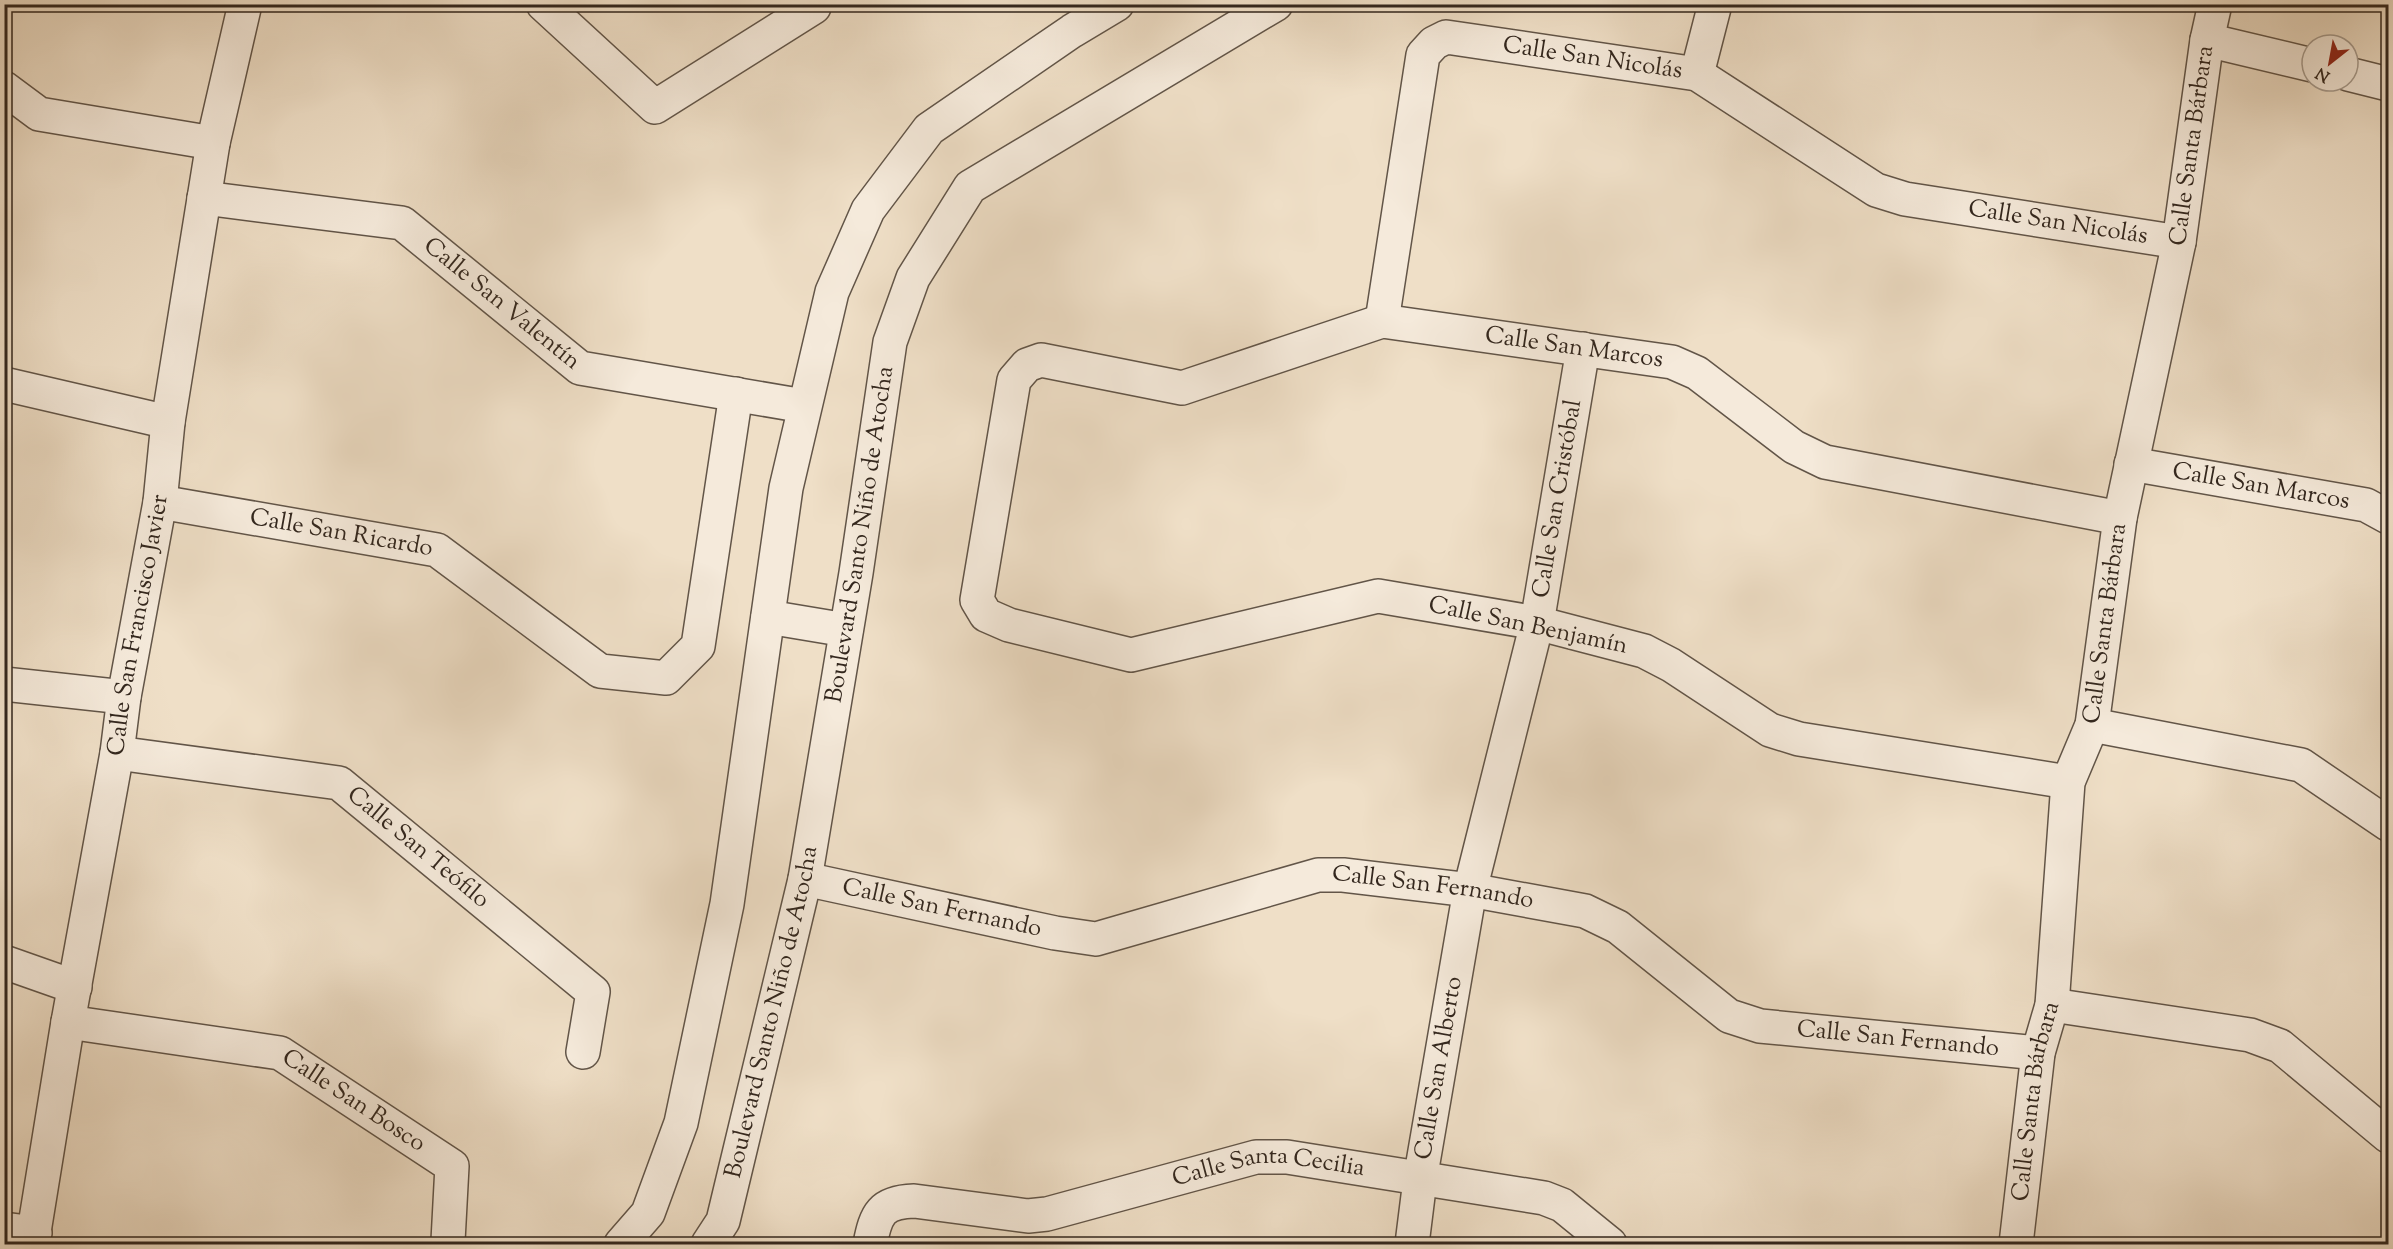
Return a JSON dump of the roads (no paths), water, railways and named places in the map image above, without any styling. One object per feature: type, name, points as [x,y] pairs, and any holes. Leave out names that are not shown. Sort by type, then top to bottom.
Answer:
[{"type":"street","name":"Calle San Francisco Javier","points":[[24,1235],[75,987],[117,753],[124,697],[160,502],[168,422],[213,143],[245,4]]},
{"type":"street","points":[[543,4],[655,107],[813,6]]},
{"type":"street","points":[[621,1245],[648,1213],[681,1123],[727,904],[786,488],[832,292],[868,210],[929,129],[1072,31],[1117,4]]},
{"type":"street","name":"Boulevard Santo Niño de Atocha","points":[[708,1245],[723,1221],[805,879],[890,342],[913,278],[970,186],[1276,4]]},
{"type":"street","points":[[1697,74],[1714,4]]},
{"type":"street","name":"Calle Santa Bárbara","points":[[2016,1245],[2038,1053],[2052,1005],[2068,782],[2092,725],[2120,518],[2179,242],[2207,39],[2215,4]]},
{"type":"street","name":"Calle San Nicolás","points":[[1382,321],[1423,55],[1434,43],[1446,37],[1697,74],[1876,190],[1905,199],[2179,242]]},
{"type":"street","points":[[2207,39],[2300,62]]},
{"type":"street","points":[[2360,77],[2388,84]]},
{"type":"street","points":[[4,88],[39,114],[213,143]]},
{"type":"street","name":"Calle San Valentín","points":[[204,198],[402,223],[580,368],[804,406]]},
{"type":"street","name":"Calle San Marcos","points":[[1014,380],[1027,365],[1041,360],[1182,388],[1382,321],[1672,362],[1697,373],[1794,447],[1825,462],[2120,518]]},
{"type":"street","name":"Calle San Cristóbal","points":[[1470,890],[1537,623],[1583,349]]},
{"type":"street","name":"Calle San Benjamín","points":[[1014,380],[977,600],[986,615],[1009,625],[1131,655],[1378,596],[1537,623],[1644,651],[1671,665],[1770,729],[1799,739],[2068,782]]},
{"type":"street","points":[[4,384],[168,422]]},
{"type":"street","name":"Calle San Ricardo","points":[[160,502],[437,550],[600,671],[666,678],[698,646],[736,394]]},
{"type":"street","name":"Calle San Marcos","points":[[2132,464],[2366,505],[2388,517]]},
{"type":"street","points":[[768,617],[846,630]]},
{"type":"street","points":[[4,684],[124,697]]},
{"type":"street","points":[[2092,725],[2301,765],[2388,824]]},
{"type":"street","name":"Calle San Teófilo","points":[[117,753],[339,783],[593,992],[583,1052]]},
{"type":"street","name":"Calle San Fernando","points":[[805,879],[1055,933],[1096,939],[1317,875],[1344,875],[1470,890],[1585,911],[1618,927],[1729,1016],[1760,1026],[2038,1053]]},
{"type":"street","name":"Calle San Alberto","points":[[1412,1245],[1420,1180],[1470,890]]},
{"type":"street","points":[[4,962],[75,987]]},
{"type":"street","points":[[2052,1005],[2250,1035],[2280,1046],[2388,1136]]},
{"type":"street","name":"Calle San Bosco","points":[[68,1022],[280,1053],[452,1166],[448,1241]]},
{"type":"street","name":"Calle Santa Cecilia","points":[[870,1245],[874,1224],[885,1209],[896,1202],[914,1201],[1028,1216],[1047,1214],[1256,1157],[1287,1157],[1544,1198],[1562,1205],[1610,1245]]}]
